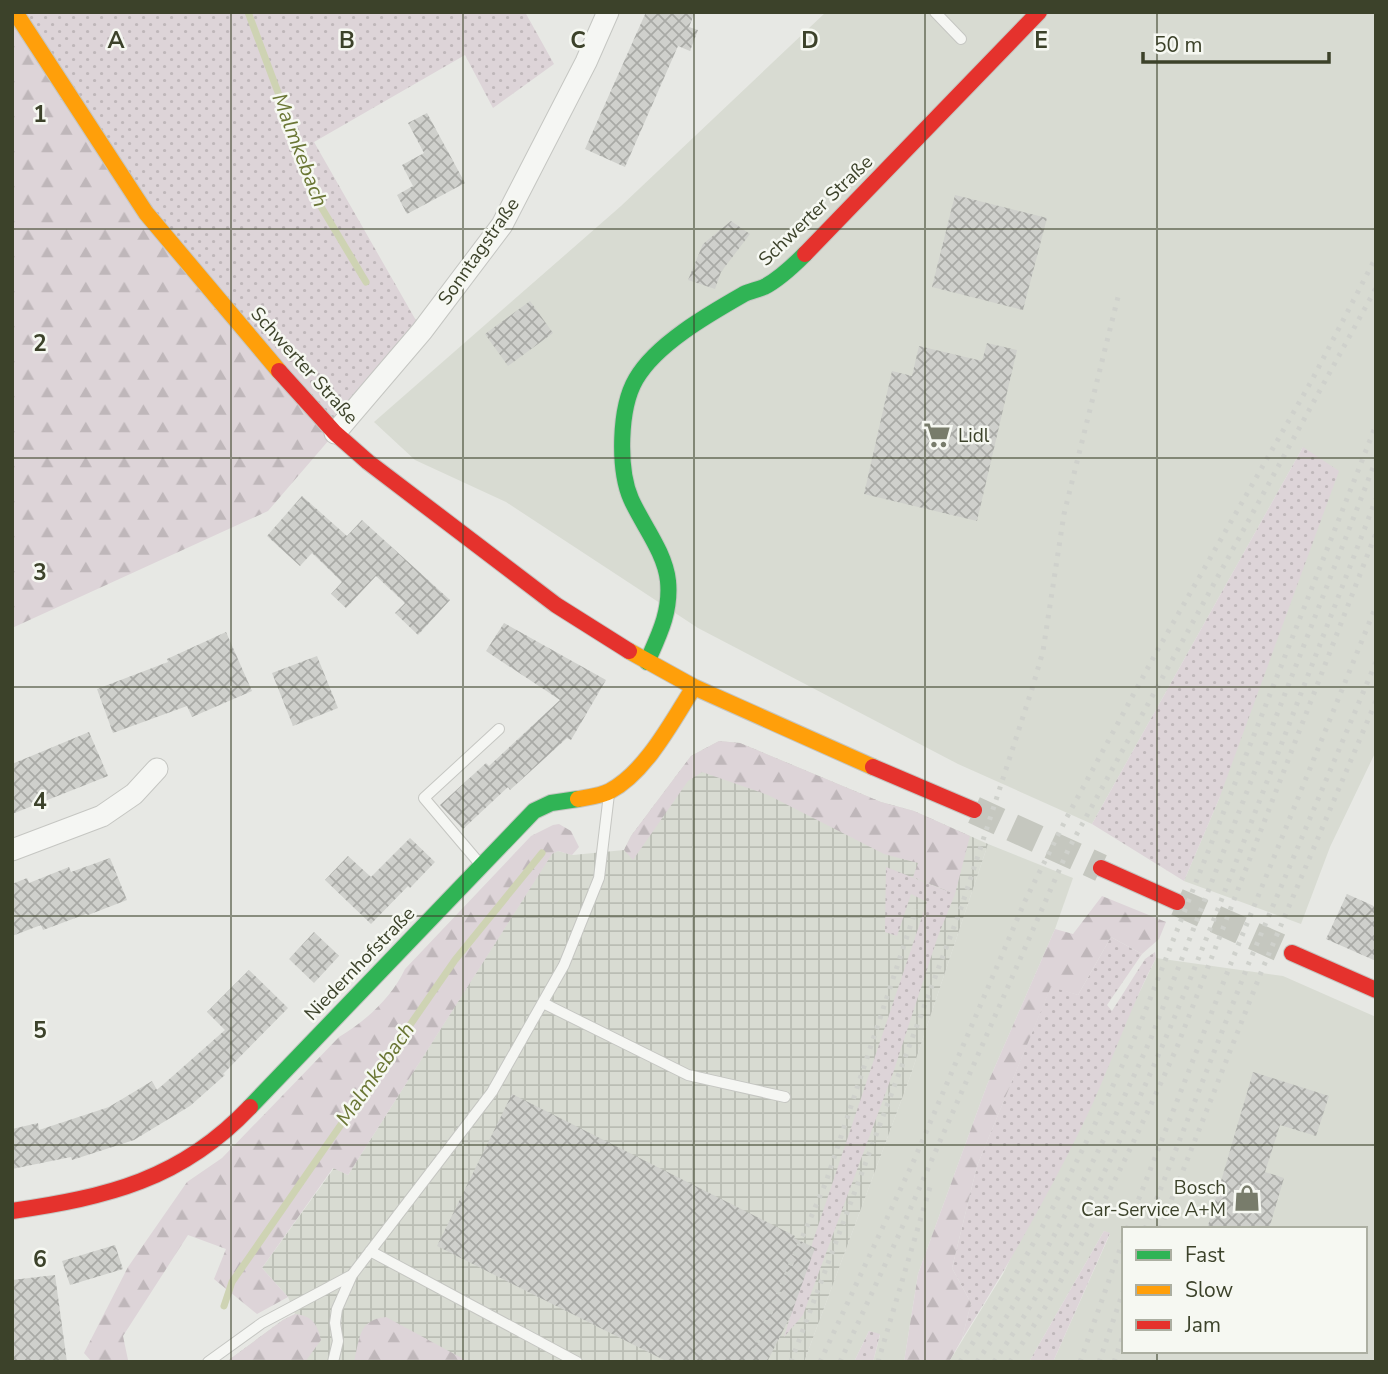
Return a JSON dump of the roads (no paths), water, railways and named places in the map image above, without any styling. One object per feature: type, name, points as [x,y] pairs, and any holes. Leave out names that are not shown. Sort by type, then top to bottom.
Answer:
[{"type":"street","name":"Schwerter Straße","points":[[15,12],[146,213],[292,386],[335,433],[379,470],[535,589],[590,628],[647,662],[694,687],[974,810]]},
{"type":"street","name":"Sonntagstraße","points":[[335,433],[422,331],[502,225],[586,62],[608,12]]},
{"type":"street","name":"Schwerter Straße","points":[[647,662],[666,618],[668,580],[657,548],[630,497],[624,473],[621,441],[624,416],[636,379],[664,345],[746,293],[764,287],[800,259],[1039,12]]},
{"type":"street","name":"Niedernhofstraße","points":[[12,1211],[98,1196],[138,1184],[176,1166],[214,1140],[237,1121],[534,811],[544,805],[609,792],[626,779],[639,766],[694,687]]},
{"type":"street","points":[[12,850],[102,816],[134,794],[158,769]]},
{"type":"street","points":[[1101,868],[1177,902]]},
{"type":"street","points":[[1292,953],[1376,990]]},
{"type":"lane","points":[[935,12],[961,39]]},
{"type":"lane","points":[[482,866],[424,798],[499,729]]},
{"type":"lane","points":[[333,1362],[338,1341],[335,1324],[337,1308],[352,1275],[492,1092],[564,965],[599,878],[609,792]]},
{"type":"lane","points":[[543,1003],[688,1075],[785,1097]]},
{"type":"lane","points":[[370,1251],[578,1362]]},
{"type":"lane","points":[[208,1362],[262,1322],[352,1275]]},
{"type":"waterway","name":"Malmkebach","points":[[248,12],[320,205],[366,282]]},
{"type":"waterway","name":"Malmkebach","points":[[224,1306],[232,1282],[455,960],[542,853]]},
{"type":"tunnel","points":[[974,810],[1101,868]]},
{"type":"tunnel","points":[[1177,902],[1292,953]]},
{"type":"railway","points":[[820,1362],[915,1158],[1025,901],[1067,817],[1157,651],[1312,380],[1376,257]]},
{"type":"railway","points":[[840,1362],[1068,850],[1376,288]]},
{"type":"railway","points":[[791,1362],[961,908],[1032,689],[1043,651],[1064,514],[1118,297]]},
{"type":"railway","points":[[960,1362],[1011,1283],[1056,1201],[1137,1032],[1376,425]]},
{"type":"railway","points":[[977,1362],[1026,1284],[1071,1204],[1151,1038],[1376,460]]},
{"type":"railway","points":[[994,1362],[1069,1240],[1102,1177],[1161,1048],[1215,916],[1376,499]]},
{"type":"railway","points":[[1010,1362],[1058,1286],[1101,1208],[1177,1047],[1376,533]]},
{"type":"railway","points":[[1128,1227],[1233,958],[1376,606]]},
{"type":"railway","points":[[1146,1227],[1248,965],[1376,662]]},
{"type":"railway","points":[[1161,1227],[1262,970],[1376,701]]},
{"type":"railway","points":[[749,1362],[826,1182],[916,909]]},
{"type":"railway","points":[[878,1362],[931,1184]]},
{"type":"railway","points":[[1080,1362],[1122,1244]]},
{"type":"railway","points":[[1099,1362],[1122,1295]]},
{"type":"railway","points":[[1114,1362],[1122,1339]]},
{"type":"place","name":"Lidl","points":[[937,435]]},
{"type":"place","name":"Bosch Car-Service A+M","points":[[1247,1198]]}]
